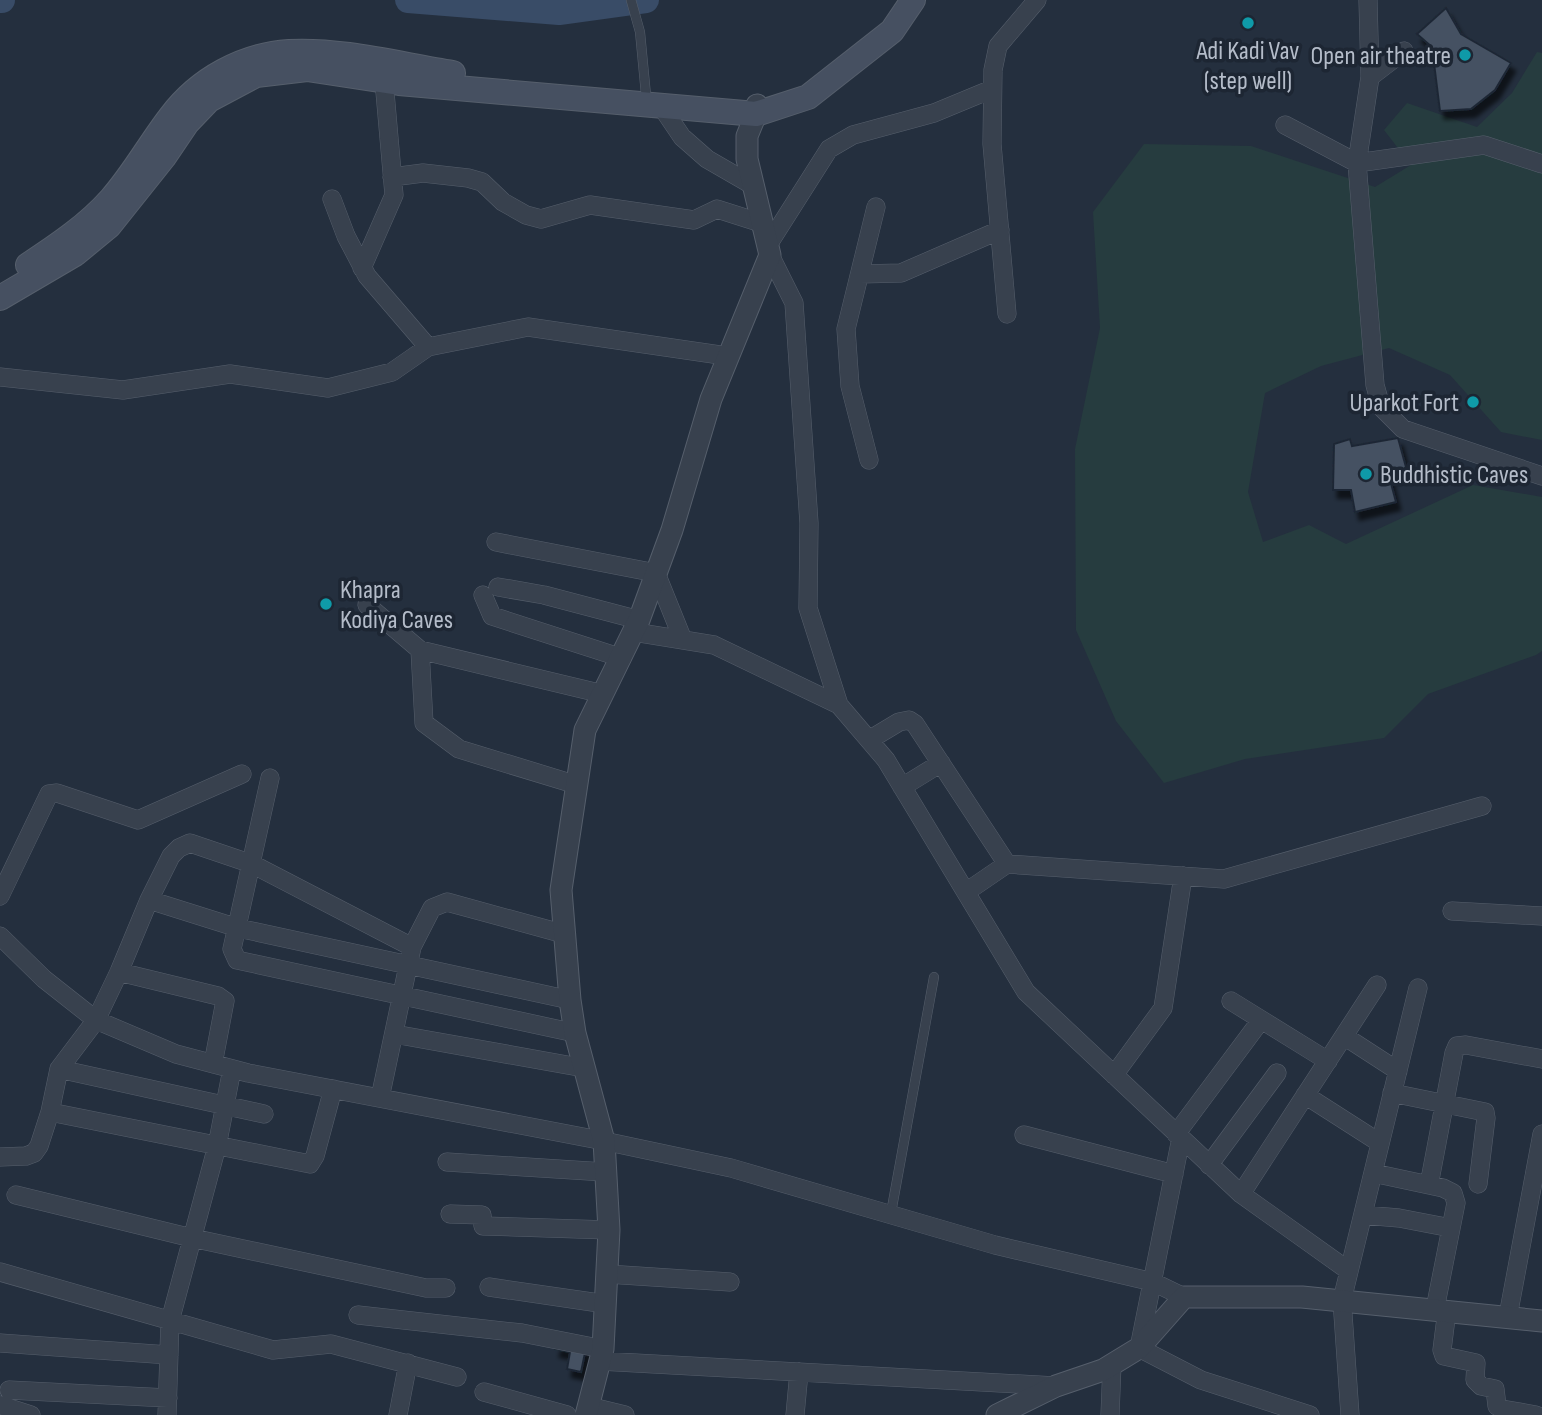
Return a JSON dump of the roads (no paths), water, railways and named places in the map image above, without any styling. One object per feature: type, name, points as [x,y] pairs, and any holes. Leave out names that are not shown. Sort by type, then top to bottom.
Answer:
[{"type":"main road","points":[[756,109],[793,95],[834,70],[868,38],[895,0]]},
{"type":"main road","points":[[0,298],[75,254],[109,226],[164,157],[187,123],[209,100],[256,75],[307,69],[384,81],[756,109],[808,97],[891,31],[913,0]]},
{"type":"main road","points":[[0,281],[30,264],[91,219],[119,188],[172,114],[224,69],[251,59],[287,52],[321,52],[653,101]]},
{"type":"street","points":[[1007,314],[992,144],[992,89],[998,46],[1037,0]]},
{"type":"street","points":[[1368,0],[1370,77],[1357,163],[1375,384],[1381,407],[1403,429],[1542,476]]},
{"type":"street","points":[[1370,77],[1404,51]]},
{"type":"street","points":[[362,268],[392,201],[394,187],[384,81]]},
{"type":"street","points":[[625,1415],[587,1411],[601,1355],[607,1304],[609,1230],[604,1141],[575,1033],[561,890],[585,730],[636,626],[671,530],[711,399],[769,250],[829,149],[853,135],[934,113],[992,89]]},
{"type":"street","points":[[653,101],[681,137],[707,159],[752,185]]},
{"type":"street","points":[[756,109],[747,136],[747,159],[752,185],[769,250],[794,303],[809,523],[808,608],[839,705],[886,760],[1026,992],[1241,1194],[1349,1271]]},
{"type":"street","points":[[1285,125],[1357,163],[1484,145],[1542,164]]},
{"type":"street","points":[[392,177],[423,173],[468,178],[482,182],[503,202],[526,215],[541,219],[590,205],[694,220],[717,209],[764,224]]},
{"type":"street","points":[[332,199],[362,268],[428,347]]},
{"type":"street","points":[[869,460],[850,386],[846,329],[876,206]]},
{"type":"street","points":[[860,274],[901,273],[999,230]]},
{"type":"street","points":[[0,377],[123,390],[230,374],[328,388],[392,372],[428,347],[528,327],[727,356]]},
{"type":"street","points":[[496,542],[656,573]]},
{"type":"street","points":[[656,573],[684,640]]},
{"type":"street","points":[[622,658],[492,616],[491,591],[544,595],[636,626],[713,645],[839,705]]},
{"type":"street","points":[[367,605],[420,650],[603,694]]},
{"type":"street","points":[[420,650],[424,723],[459,749],[577,785]]},
{"type":"street","points":[[869,740],[899,722],[909,720],[915,724],[1007,864]]},
{"type":"street","points":[[902,787],[940,763]]},
{"type":"street","points":[[0,896],[49,794],[57,793],[138,820],[242,774]]},
{"type":"street","points":[[270,778],[232,949],[237,960],[575,1033]]},
{"type":"street","points":[[966,892],[1007,864],[1224,879],[1482,806]]},
{"type":"street","points":[[0,1157],[26,1157],[34,1153],[50,1112],[59,1069],[96,1020],[149,900],[171,856],[179,848],[190,844],[252,864],[412,947]]},
{"type":"street","points":[[1114,1075],[1164,1008],[1183,876]]},
{"type":"street","points":[[149,900],[238,928],[570,1000]]},
{"type":"street","points":[[380,1098],[412,947],[432,908],[447,902],[564,934]]},
{"type":"street","points":[[1452,911],[1542,916]]},
{"type":"street","points":[[0,936],[44,979],[96,1020],[176,1054],[232,1069],[731,1168],[995,1245],[1153,1282],[1184,1297],[1302,1297],[1542,1321]]},
{"type":"street","points":[[119,972],[218,996],[225,1001],[214,1064]]},
{"type":"street","points":[[1241,1194],[1377,985]]},
{"type":"street","points":[[1350,1415],[1342,1300],[1418,988]]},
{"type":"street","points":[[1231,1001],[1328,1061]]},
{"type":"street","points":[[1139,1348],[1174,1174],[1179,1136],[1261,1020]]},
{"type":"street","points":[[394,1034],[584,1068]]},
{"type":"street","points":[[1344,1036],[1398,1071]]},
{"type":"street","points":[[1429,1185],[1457,1046],[1466,1045],[1542,1059]]},
{"type":"street","points":[[59,1069],[264,1114]]},
{"type":"street","points":[[4,1397],[167,1407],[170,1321],[217,1146],[232,1069]]},
{"type":"street","points":[[1209,1165],[1277,1073]]},
{"type":"street","points":[[50,1112],[310,1164],[315,1156],[333,1089]]},
{"type":"street","points":[[1392,1093],[1485,1112],[1478,1184]]},
{"type":"street","points":[[1305,1095],[1380,1143]]},
{"type":"street","points":[[1508,1316],[1542,1134]]},
{"type":"street","points":[[1024,1135],[1174,1174]]},
{"type":"street","points":[[447,1162],[605,1172]]},
{"type":"street","points":[[1373,1173],[1453,1193],[1456,1203],[1441,1310],[1444,1356],[1476,1363],[1475,1380],[1481,1387],[1495,1389],[1497,1406],[1536,1415]]},
{"type":"street","points":[[16,1195],[192,1238],[426,1287],[446,1288]]},
{"type":"street","points":[[450,1214],[482,1215],[483,1226],[609,1230]]},
{"type":"street","points":[[1363,1215],[1399,1218],[1451,1228]]},
{"type":"street","points":[[0,1272],[273,1350],[331,1344],[457,1377]]},
{"type":"street","points":[[607,1274],[730,1282]]},
{"type":"street","points":[[489,1287],[607,1304]]},
{"type":"street","points":[[997,1415],[1056,1386],[1103,1370],[1139,1348],[1184,1297]]},
{"type":"street","points":[[358,1315],[522,1333],[601,1355],[799,1372],[1056,1386]]},
{"type":"street","points":[[0,1343],[169,1355]]},
{"type":"street","points":[[1139,1348],[1200,1380],[1310,1415]]},
{"type":"street","points":[[398,1415],[408,1363]]},
{"type":"street","points":[[1111,1415],[1112,1364]]},
{"type":"street","points":[[795,1415],[799,1372]]},
{"type":"street","points":[[484,1392],[568,1415]]},
{"type":"street","points":[[4,1397],[30,1415]]},
{"type":"lane","points":[[631,0],[653,101]]},
{"type":"lane","points":[[891,1213],[934,977]]},
{"type":"waterway","points":[[408,0],[559,12],[646,0]]},
{"type":"place","name":"Adi Kadi Vav (step well)","points":[[1248,23]]},
{"type":"place","name":"Open air theatre","points":[[1465,55]]},
{"type":"place","name":"Uparkot Fort","points":[[1473,402]]},
{"type":"place","name":"Buddhistic Caves","points":[[1366,474]]},
{"type":"place","name":"Khapra Kodiya Caves","points":[[326,604]]}]
